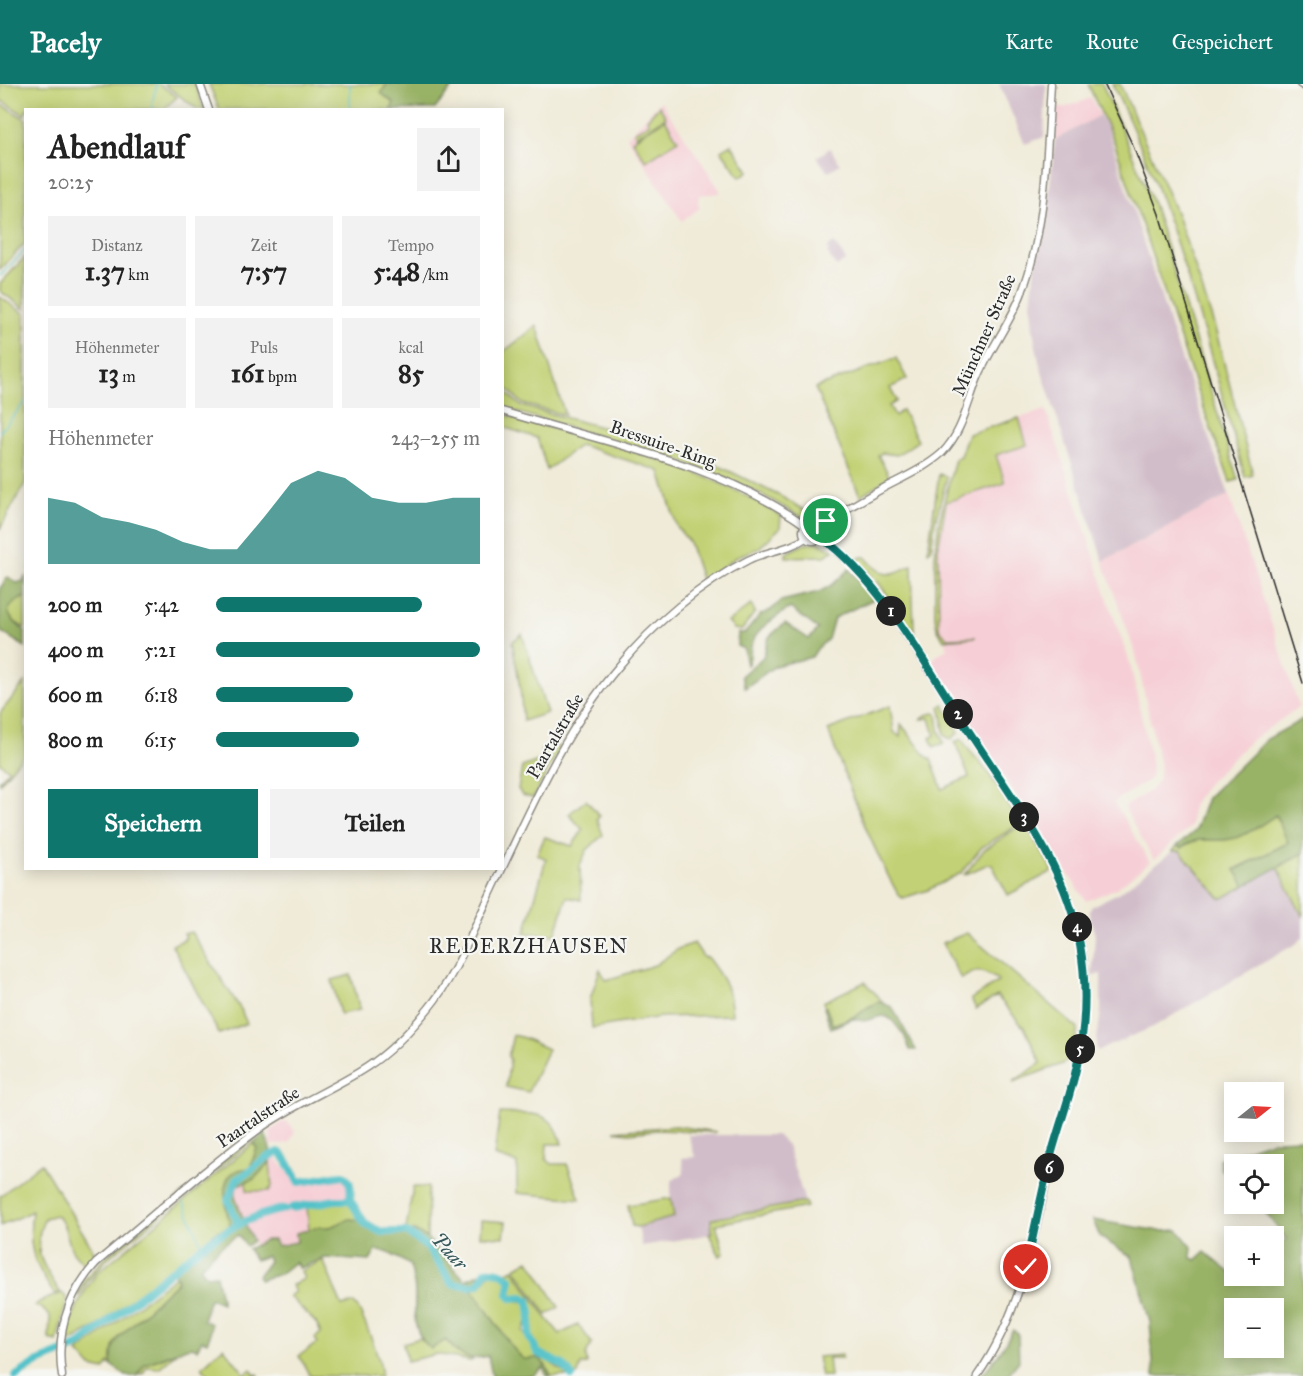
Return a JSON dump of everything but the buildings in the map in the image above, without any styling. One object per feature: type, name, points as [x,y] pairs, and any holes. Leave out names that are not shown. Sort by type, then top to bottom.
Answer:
[{"type":"main road","points":[[200,84],[208,108]]},
{"type":"main road","name":"Münchner Straße","points":[[820,524],[929,463],[946,447],[959,428],[977,380],[1027,278],[1045,175],[1051,84]]},
{"type":"main road","name":"Bressuire-Ring","points":[[504,412],[647,453],[705,473],[763,500],[806,525]]},
{"type":"main road","points":[[812,521],[820,524],[823,529],[821,537],[815,540],[807,537],[804,531],[806,525],[812,521]]},
{"type":"main road","name":"Paartalstraße","points":[[504,867],[560,751],[588,705],[620,665],[665,619],[714,581],[750,559],[789,548],[807,537]]},
{"type":"main road","points":[[821,537],[838,550],[871,585],[921,658],[1038,840],[1059,878],[1079,935],[1085,985],[1084,1023],[1077,1064],[1053,1150],[1016,1301],[1004,1332],[977,1376]]},
{"type":"main road","name":"Paartalstraße","points":[[62,1376],[60,1347],[66,1314],[78,1286],[96,1263],[265,1125],[376,1060],[401,1038],[440,995],[503,870]]},
{"type":"shaded area","points":[[999,84],[1046,84],[1044,137],[1025,144]]},
{"type":"shaded area","points":[[1091,98],[1100,115],[1055,140],[1056,108]]},
{"type":"shaded area","points":[[661,101],[720,190],[720,193],[699,195],[700,208],[682,221],[627,137]]},
{"type":"shaded area","points":[[1100,115],[1107,127],[1173,335],[1229,495],[1103,561],[1039,362],[1031,304],[1034,275],[1048,203],[1055,140]]},
{"type":"shaded area","points":[[830,148],[840,164],[828,172],[817,157]]},
{"type":"shaded area","points":[[834,243],[846,260],[837,267],[827,253],[829,251],[827,248]]},
{"type":"shaded area","points":[[1046,410],[1130,663],[1152,766],[1150,779],[1114,802],[1150,862],[1117,888],[1086,901],[957,705],[932,661],[938,654],[948,649],[939,628],[938,549],[947,502],[1004,483],[996,455],[1026,445],[1019,418]]},
{"type":"shaded area","points":[[1229,495],[1299,707],[1249,742],[1207,784],[1192,806],[1191,826],[1154,860],[1124,807],[1151,790],[1159,780],[1160,766],[1136,655],[1103,561]]},
{"type":"shaded area","points":[[1173,851],[1180,851],[1221,899],[1278,868],[1303,917],[1303,937],[1297,943],[1153,1027],[1097,1051],[1101,1010],[1101,974],[1092,976],[1095,936],[1089,912],[1092,906],[1120,892]]},
{"type":"shaded area","points":[[283,1121],[285,1123],[287,1121],[295,1132],[289,1143],[271,1145],[270,1131]]},
{"type":"shaded area","points":[[688,1135],[777,1135],[787,1145],[805,1202],[711,1218],[712,1234],[642,1246],[638,1227],[674,1217],[671,1181],[684,1173],[682,1158],[695,1157]]},
{"type":"shaded area","points":[[271,1152],[290,1174],[303,1184],[343,1176],[348,1186],[348,1197],[306,1202],[309,1230],[296,1233],[297,1242],[276,1246],[266,1240],[255,1246],[235,1197],[237,1184],[246,1182],[247,1191],[270,1162]]},
{"type":"green space","points":[[0,84],[159,84],[177,97],[165,108],[24,108],[24,114],[0,100]]},
{"type":"green space","points":[[164,84],[195,84],[204,108],[196,108]]},
{"type":"green space","points":[[209,84],[387,84],[381,93],[394,103],[392,108],[219,108]]},
{"type":"green space","points":[[387,84],[455,84],[436,108],[392,108],[394,103],[381,93]]},
{"type":"green space","points":[[1088,84],[1102,84],[1154,206],[1238,480],[1230,482],[1114,141]]},
{"type":"green space","points":[[1112,84],[1120,84],[1176,212],[1215,328],[1253,475],[1245,477],[1188,277],[1154,179]]},
{"type":"green space","points":[[0,104],[24,118],[24,244],[0,270]]},
{"type":"green space","points":[[659,106],[666,117],[636,136],[634,132],[649,123],[647,119]]},
{"type":"green space","points":[[665,119],[678,140],[646,161],[632,140]]},
{"type":"green space","points":[[731,144],[749,171],[740,177],[721,150]]},
{"type":"green space","points":[[24,258],[24,308],[0,291],[0,284]]},
{"type":"green space","points":[[0,297],[24,313],[24,485],[0,529]]},
{"type":"green space","points":[[537,326],[565,415],[523,404],[504,386],[504,351]]},
{"type":"green space","points":[[896,358],[907,379],[890,388],[897,401],[889,406],[895,416],[902,410],[918,441],[897,455],[882,453],[878,455],[890,477],[860,496],[815,388]]},
{"type":"green space","points":[[504,391],[521,406],[620,432],[717,465],[780,496],[810,513],[812,518],[803,518],[761,494],[682,461],[504,408]]},
{"type":"green space","points":[[504,415],[610,444],[681,467],[749,497],[781,516],[780,528],[759,548],[738,556],[702,582],[689,542],[677,527],[660,471],[580,445],[547,470],[537,438],[504,427]]},
{"type":"green space","points":[[1019,418],[1027,445],[996,455],[1005,483],[946,502],[938,549],[939,628],[947,638],[976,637],[944,640],[937,628],[935,617],[935,556],[939,522],[955,459],[960,456],[968,434]]},
{"type":"green space","points":[[939,474],[947,477],[935,522],[931,550],[928,551]]},
{"type":"green space","points":[[819,542],[833,550],[825,556],[786,557],[786,553],[807,543]]},
{"type":"green space","points":[[865,557],[877,569],[887,574],[912,565],[914,632],[878,582],[857,560]]},
{"type":"green space","points":[[849,569],[874,599],[834,618],[828,639],[812,657],[775,666],[745,688],[741,676],[763,657],[769,637],[785,623],[809,639],[818,629],[790,608],[767,624],[757,635],[751,647],[747,665],[744,649],[737,646],[738,633],[745,633],[760,615],[771,610],[781,601],[819,592],[832,585]]},
{"type":"green space","points":[[8,577],[17,583],[24,578],[24,598],[12,605],[9,613],[10,617],[24,630],[24,646],[0,631],[0,588]]},
{"type":"green space","points":[[24,598],[24,627],[9,616],[9,608]]},
{"type":"green space","points":[[751,605],[755,612],[742,630],[734,629],[728,622]]},
{"type":"green space","points":[[522,634],[547,713],[523,721],[512,642]]},
{"type":"green space","points":[[24,683],[24,754],[0,783],[9,770],[0,763],[0,713]]},
{"type":"green space","points":[[943,704],[959,732],[951,739],[945,736],[944,732],[940,707]]},
{"type":"green space","points":[[890,706],[894,732],[900,737],[901,724],[931,759],[942,789],[969,777],[955,742],[962,739],[996,784],[1017,822],[1012,829],[982,847],[961,873],[928,890],[903,898],[899,896],[888,876],[869,835],[828,730]]},
{"type":"green space","points":[[934,713],[937,714],[939,730],[944,743],[934,747],[930,738],[935,735],[930,718],[922,719]]},
{"type":"green space","points":[[1303,719],[1303,853],[1245,886],[1235,870],[1288,843],[1276,815],[1255,829],[1231,839],[1200,840],[1182,848],[1177,846],[1195,831],[1207,798],[1267,739]]},
{"type":"green space","points":[[557,745],[559,750],[533,798],[522,795],[518,789],[522,767],[544,759],[541,750]]},
{"type":"green space","points":[[586,800],[600,816],[597,819],[603,835],[587,850],[580,865],[581,900],[567,897],[555,935],[525,933],[546,859],[537,854],[545,837],[572,846],[583,830],[569,814]]},
{"type":"green space","points":[[1276,814],[1288,843],[1235,869],[1245,886],[1221,899],[1180,851],[1173,851],[1177,846],[1182,848],[1194,841],[1224,840],[1243,835]]},
{"type":"green space","points":[[1023,819],[1053,871],[1008,895],[992,865],[988,864],[964,875],[984,850],[1018,827]]},
{"type":"green space","points":[[1303,853],[1303,917],[1278,868]]},
{"type":"green space","points":[[191,932],[242,1011],[247,1023],[219,1034],[172,945],[183,940],[186,937],[184,934]]},
{"type":"green space","points":[[967,933],[1078,1029],[1069,1059],[1062,1064],[1013,1082],[1041,1063],[1025,1029],[997,996],[976,1009],[971,999],[998,982],[997,979],[975,972],[961,979],[942,943]]},
{"type":"green space","points":[[694,943],[704,958],[707,957],[725,984],[730,997],[732,1015],[661,1017],[592,1028],[590,999],[600,969],[606,980],[655,965],[678,949]]},
{"type":"green space","points":[[351,975],[360,1010],[340,1014],[332,980]]},
{"type":"green space","points":[[865,982],[883,1002],[832,1025],[823,1002]]},
{"type":"green space","points":[[879,1002],[892,1007],[916,1050],[910,1050],[904,1035],[887,1017],[882,1016],[864,1021],[853,1019],[831,1028],[824,1008],[826,1007],[833,1025],[858,1015]]},
{"type":"green space","points":[[513,1035],[548,1049],[528,1092],[506,1087],[510,1058],[508,1057]]},
{"type":"green space","points":[[500,1113],[539,1115],[553,1124],[562,1144],[547,1144],[546,1159],[552,1164],[567,1164],[580,1199],[517,1193],[517,1163],[494,1156]]},
{"type":"green space","points":[[676,1126],[717,1132],[657,1130],[629,1133],[614,1131]]},
{"type":"green space","points":[[263,1128],[264,1131],[107,1259],[88,1280],[79,1296],[77,1295],[85,1279],[106,1256]]},
{"type":"green space","points":[[265,1134],[270,1148],[270,1162],[254,1179],[237,1185],[235,1197],[244,1221],[230,1226],[225,1196],[227,1181],[236,1171],[250,1168],[257,1148],[254,1143]]},
{"type":"green space","points":[[1303,1139],[1303,1376],[1154,1376],[1150,1322],[1132,1257],[1100,1237],[1093,1220],[1160,1231],[1178,1230],[1192,1247],[1191,1257],[1196,1260],[1205,1252],[1224,1267],[1224,1286],[1284,1286],[1284,1241],[1286,1239],[1284,1226],[1276,1226],[1267,1214],[1284,1214],[1284,1154],[1233,1154],[1267,1142]]},
{"type":"green space","points":[[254,1143],[257,1148],[250,1168],[245,1169],[226,1205],[230,1226],[216,1232],[96,1327],[65,1345],[77,1307],[97,1273]]},
{"type":"green space","points":[[1224,1157],[1224,1171],[1221,1169],[1219,1159]]},
{"type":"green space","points":[[270,1162],[272,1186],[269,1191],[247,1191],[246,1182],[254,1179]]},
{"type":"green space","points":[[41,1163],[98,1258],[88,1268],[72,1250],[60,1219],[56,1215],[45,1218],[39,1239],[40,1257],[60,1292],[54,1294],[41,1273],[31,1246],[32,1211],[0,1226],[0,1196]]},
{"type":"green space","points":[[413,1187],[428,1187],[427,1238],[414,1231],[409,1233],[406,1229]]},
{"type":"green space","points":[[671,1198],[674,1217],[638,1227],[632,1226],[628,1205]]},
{"type":"green space","points":[[347,1200],[360,1220],[309,1230],[307,1207]]},
{"type":"green space","points":[[805,1202],[807,1207],[716,1224],[724,1253],[720,1256],[709,1234],[712,1233],[711,1219]]},
{"type":"green space","points":[[349,1219],[360,1220],[378,1232],[399,1234],[414,1231],[427,1238],[465,1280],[482,1273],[478,1282],[470,1285],[472,1289],[512,1347],[523,1359],[540,1358],[551,1376],[547,1376],[543,1368],[533,1376],[492,1376],[488,1356],[469,1358],[446,1340],[431,1349],[417,1330],[410,1265],[387,1252],[376,1251],[370,1261],[324,1258],[300,1268],[295,1262],[280,1274],[259,1280],[258,1276],[269,1261],[267,1256],[255,1260],[248,1249],[266,1240],[274,1240],[277,1246],[297,1242],[296,1233],[318,1227],[330,1227]]},
{"type":"green space","points":[[481,1220],[506,1222],[504,1237],[480,1236]]},
{"type":"green space","points":[[245,1224],[253,1241],[246,1246],[238,1235],[219,1248],[200,1267],[207,1276],[216,1275],[222,1303],[210,1298],[203,1320],[211,1324],[207,1342],[202,1340],[197,1349],[186,1348],[145,1364],[136,1376],[126,1376],[111,1365],[113,1347],[119,1337],[177,1282],[178,1278],[175,1277],[174,1270],[216,1237]]},
{"type":"green space","points":[[323,1260],[342,1306],[354,1303],[358,1308],[377,1353],[381,1376],[310,1376],[299,1356],[317,1343],[315,1338],[321,1333],[316,1323],[289,1296],[295,1292],[292,1285],[304,1279],[301,1271]]},
{"type":"green space","points":[[529,1260],[559,1307],[547,1315],[515,1268]]},
{"type":"green space","points":[[513,1269],[560,1334],[578,1325],[592,1343],[586,1355],[587,1364],[581,1365],[575,1376],[564,1365],[540,1352],[530,1328],[533,1318],[529,1300],[525,1296],[512,1296],[510,1292],[512,1282],[506,1273]]},
{"type":"green space","points":[[490,1273],[498,1274],[509,1280],[505,1294],[508,1299],[526,1302],[529,1317],[523,1331],[537,1357],[548,1361],[570,1376],[551,1376],[545,1364],[523,1359],[512,1347],[472,1289],[480,1287]]},
{"type":"green space","points":[[175,1277],[178,1278],[177,1282],[119,1337],[113,1347],[111,1365],[109,1363],[104,1370],[91,1367],[78,1352]]},
{"type":"green space","points":[[62,1293],[66,1297],[66,1303],[57,1342],[49,1339],[50,1316],[35,1306],[39,1302]]},
{"type":"green space","points":[[1013,1330],[1018,1334],[1019,1361],[1007,1376],[981,1376],[999,1354]]},
{"type":"green space","points":[[420,1338],[431,1348],[446,1340],[456,1352],[473,1360],[437,1354],[407,1361],[403,1343]]},
{"type":"green space","points":[[223,1347],[245,1374],[251,1369],[255,1375],[259,1376],[210,1376],[202,1367]]},
{"type":"green space","points":[[176,1353],[159,1368],[147,1367],[143,1373],[137,1375],[145,1364]]},
{"type":"green space","points":[[842,1355],[842,1358],[828,1358],[830,1376],[821,1376],[817,1357]]},
{"type":"waterway","points":[[153,108],[152,103],[157,84]]},
{"type":"waterway","points":[[350,84],[350,108]]},
{"type":"waterway","points":[[0,276],[24,251]]},
{"type":"waterway","points":[[0,432],[24,403]]},
{"type":"waterway","name":"Paar","points":[[239,1225],[228,1200],[237,1179],[279,1152],[299,1182],[343,1175],[350,1186],[350,1200]]},
{"type":"waterway","name":"Paar","points":[[292,1208],[335,1200],[350,1200],[366,1225],[382,1232],[406,1232],[427,1247],[453,1284],[472,1286],[479,1284],[486,1271],[506,1276],[511,1280],[508,1294],[511,1298],[523,1297],[528,1300],[531,1313],[529,1337],[538,1353],[563,1365],[572,1376]]},
{"type":"waterway","points":[[184,1203],[202,1246]]},
{"type":"waterway","name":"Paar","points":[[16,1376],[36,1363],[78,1346],[211,1240],[252,1219],[284,1209]]},
{"type":"railway","points":[[1104,84],[1133,146],[1159,214],[1303,683]]},
{"type":"district","name":"REDERZHAUSEN","points":[[529,946]]},
{"type":"route","points":[[826,521],[820,524],[823,529],[821,537],[860,572],[890,610],[1033,831],[1059,878],[1079,935],[1085,985],[1084,1023],[1077,1064],[1053,1150],[1026,1267]]}]
